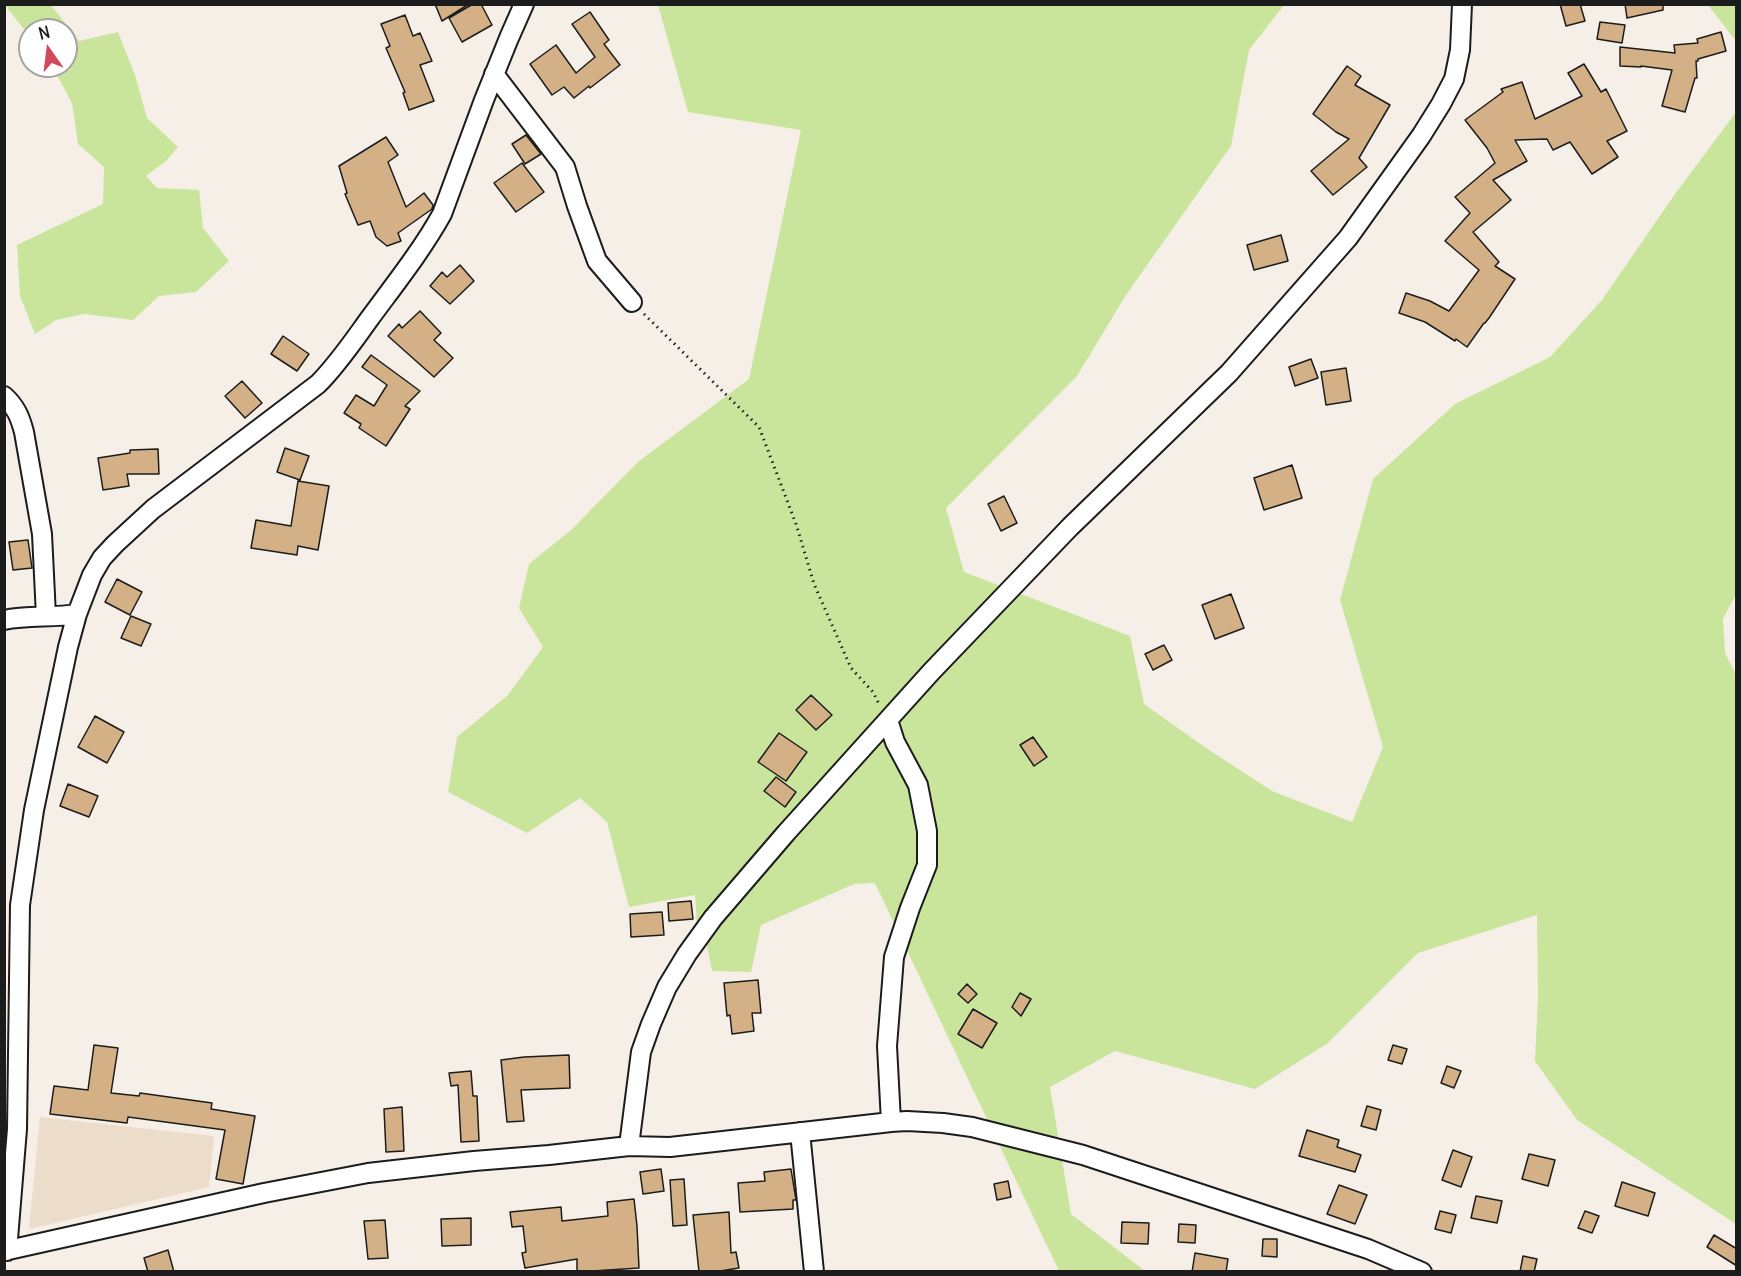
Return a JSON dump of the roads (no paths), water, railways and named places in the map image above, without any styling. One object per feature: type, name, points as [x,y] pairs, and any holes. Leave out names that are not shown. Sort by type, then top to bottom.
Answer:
[{"type":"street","points":[[524,4],[494,74],[442,214],[433,230],[337,362],[318,384],[153,509],[114,544],[92,575],[77,614],[68,648],[34,810],[20,905],[17,1129],[6,1251],[264,1192],[368,1173],[629,1146],[670,1147],[891,1122],[943,1123],[972,1127],[1110,1162],[1368,1249],[1422,1272]]},
{"type":"street","points":[[629,1146],[641,1052],[651,1024],[667,987],[712,918],[932,671],[1070,527],[1229,373],[1348,238],[1421,136],[1454,79],[1460,50],[1461,4]]},
{"type":"street","points":[[494,74],[565,167],[597,261],[632,302]]},
{"type":"street","points":[[4,396],[13,404],[20,416],[26,443],[42,534],[45,616]]},
{"type":"street","points":[[4,620],[77,614]]},
{"type":"street","points":[[888,720],[895,742],[918,785],[927,831],[927,865],[894,957],[887,1046],[891,1122]]},
{"type":"street","points":[[800,1132],[814,1272]]}]
